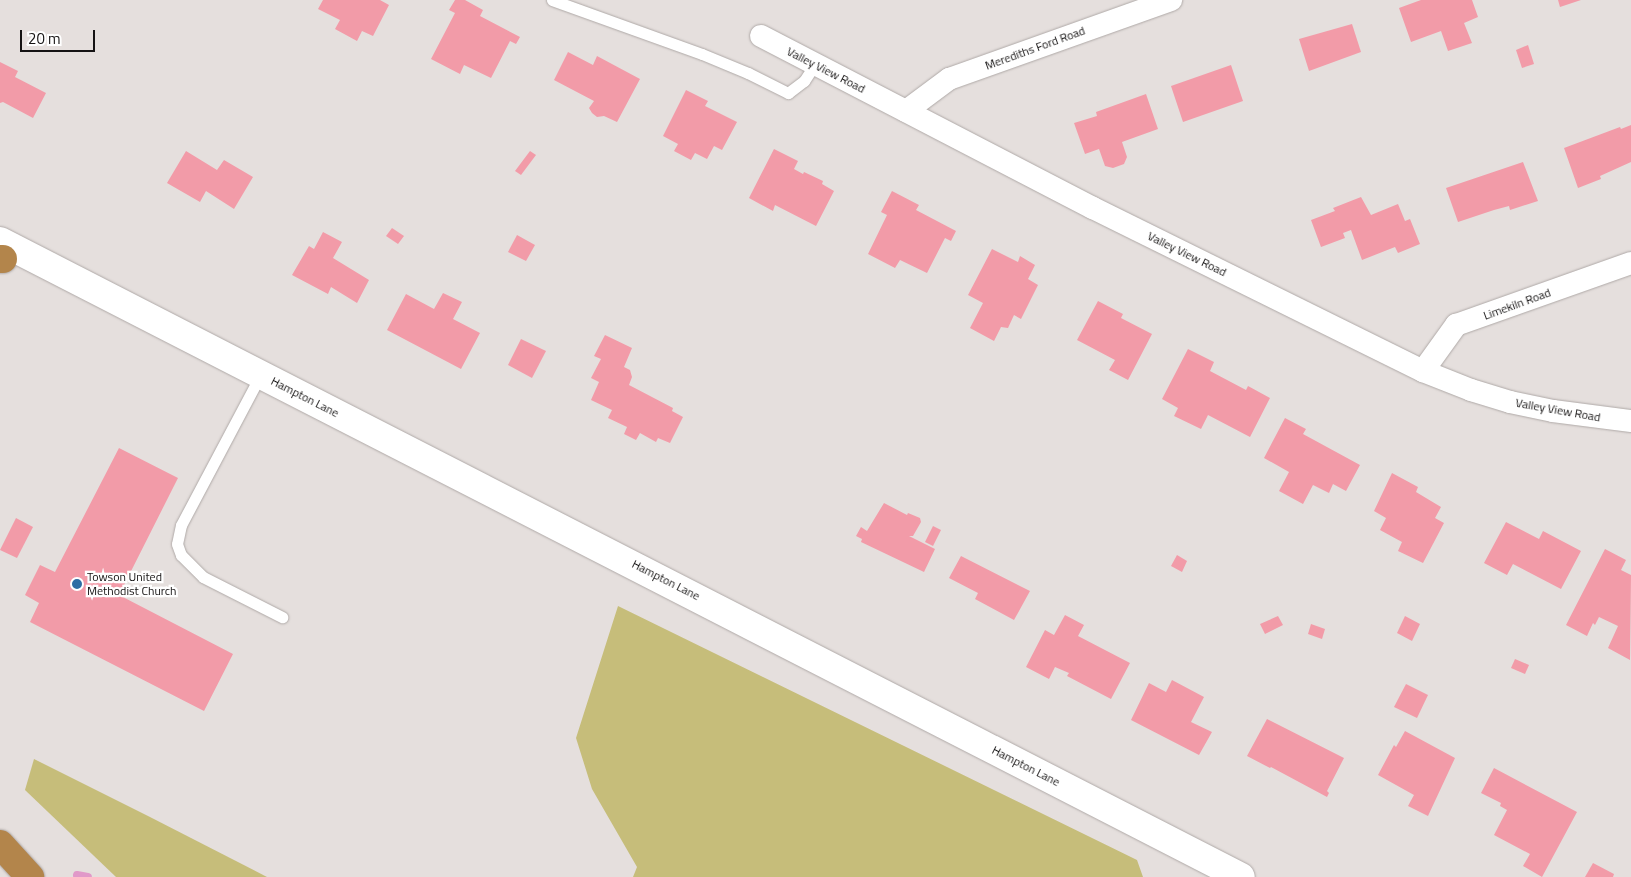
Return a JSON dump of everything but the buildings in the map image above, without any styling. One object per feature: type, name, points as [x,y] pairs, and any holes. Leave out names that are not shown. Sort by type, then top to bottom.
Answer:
[{"type":"highway","points":[[0,844],[30,877]]},
{"type":"street","name":"Merediths Ford Road","points":[[906,111],[949,79],[1171,0]]},
{"type":"street","name":"Valley View Road","points":[[761,36],[1093,208],[1423,371],[1471,390],[1510,402],[1562,412],[1631,421]]},
{"type":"street","name":"Hampton Lane","points":[[1,254],[89,287],[1241,877]]},
{"type":"street","name":"Limekiln Road","points":[[1423,371],[1456,325],[1631,263]]},
{"type":"lane","points":[[552,0],[702,54],[748,73],[788,94],[804,81],[815,64]]},
{"type":"lane","points":[[261,374],[180,525],[177,544],[181,555],[203,577],[282,617]]},
{"type":"shaded area","points":[[618,606],[1137,860],[1143,877],[633,877],[637,867],[592,789],[576,738]]},
{"type":"shaded area","points":[[34,759],[267,877],[116,877],[25,790]]},
{"type":"waterway","points":[[77,875],[88,877]]},
{"type":"place","name":"Towson United Methodist Church","points":[[77,584]]}]
